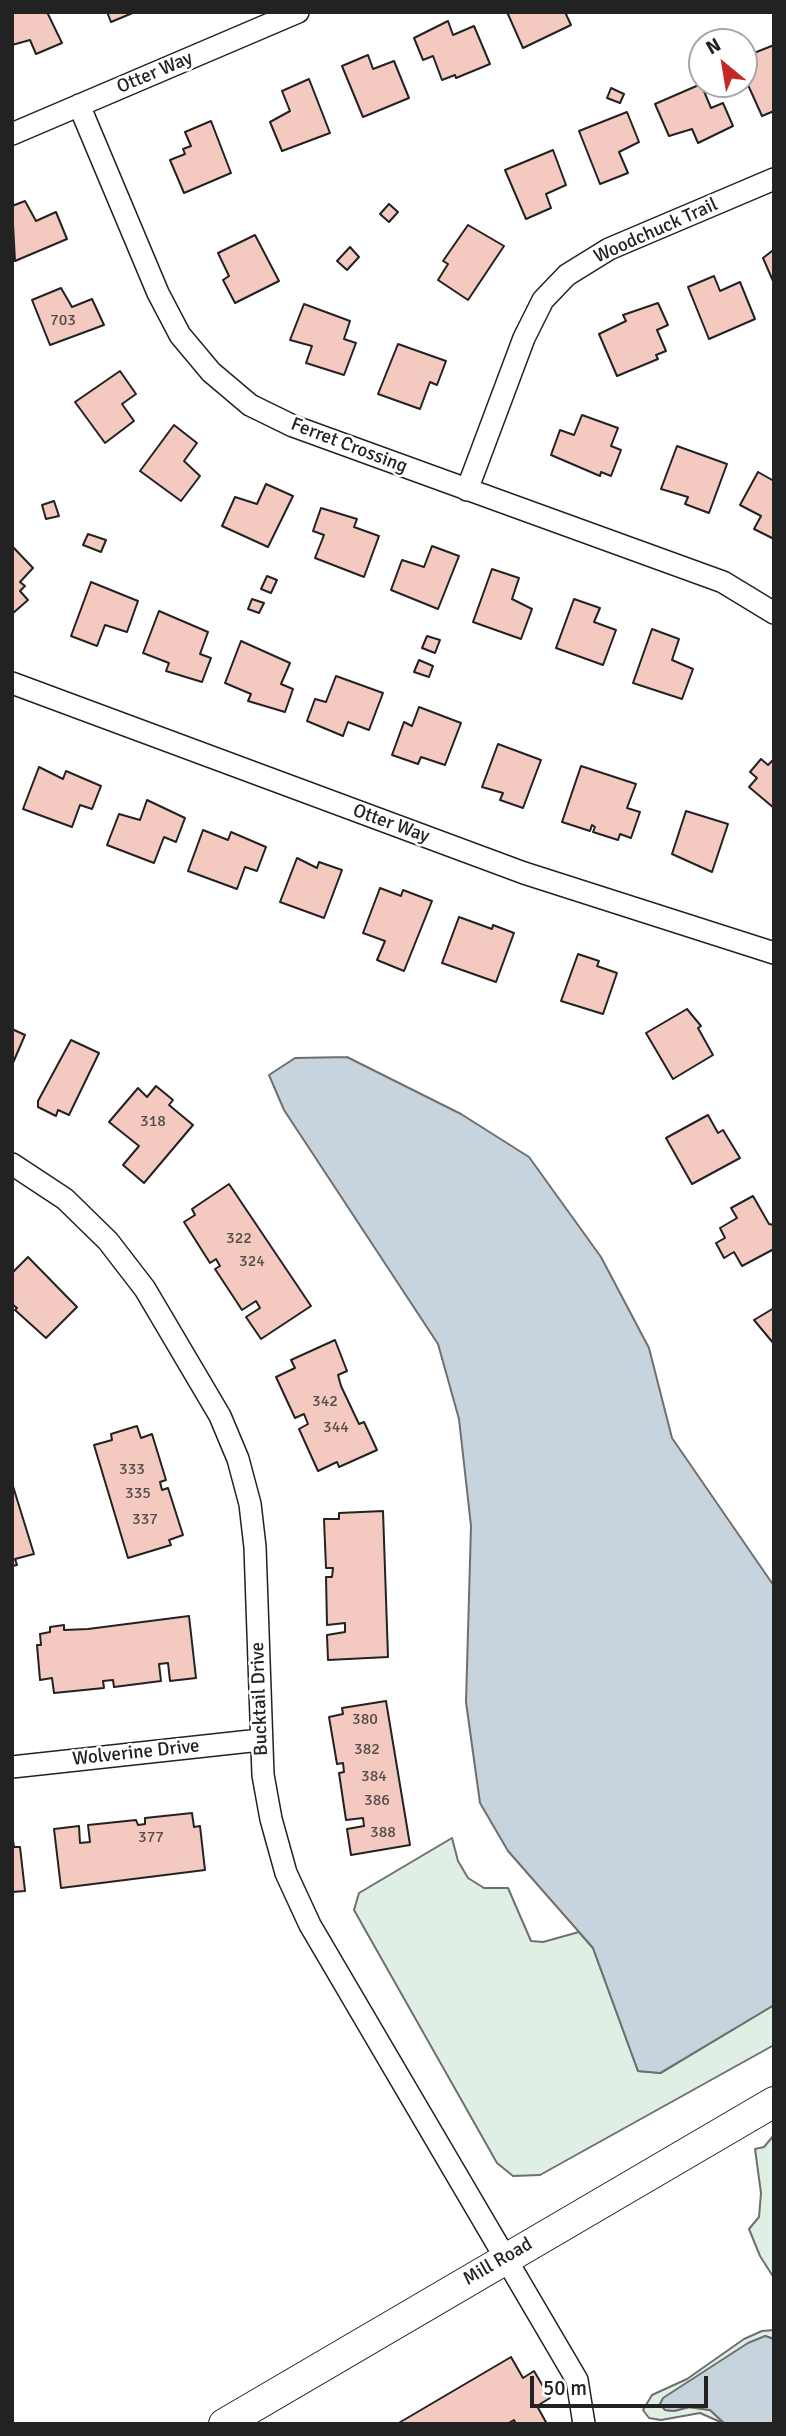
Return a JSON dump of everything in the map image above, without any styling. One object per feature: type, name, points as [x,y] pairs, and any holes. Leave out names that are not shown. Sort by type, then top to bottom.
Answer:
[{"type":"street","name":"Otter Way","points":[[12,134],[298,12]]},
{"type":"street","name":"Ferret Crossing","points":[[79,105],[158,293],[180,335],[211,372],[250,405],[293,426],[723,582],[774,613]]},
{"type":"street","name":"Woodchuck Trail","points":[[467,490],[524,338],[543,300],[567,275],[609,249],[774,179]]},
{"type":"street","name":"Otter Way","points":[[12,683],[524,873],[774,953]]},
{"type":"street","name":"Bucktail Drive","points":[[12,1164],[65,1199],[108,1241],[145,1289],[220,1416],[238,1459],[250,1504],[254,1540],[260,1740],[271,1819],[286,1873],[310,1925],[577,2380],[584,2424]]},
{"type":"street","name":"Wolverine Drive","points":[[12,1767],[260,1740]]},
{"type":"street","name":"Mill Road","points":[[224,2424],[505,2257],[670,2165],[774,2102]]},
{"type":"green space","points":[[452,1838],[458,1861],[468,1878],[484,1888],[508,1888],[531,1941],[543,1942],[579,1932],[593,1948],[638,2071],[661,2073],[774,2005],[774,2045],[540,2175],[513,2176],[497,2163],[354,1910],[359,1893]]},
{"type":"green space","points":[[774,2135],[774,2278],[760,2256],[749,2229],[759,2217],[761,2193],[755,2149],[764,2147]]},
{"type":"green space","points":[[774,2330],[774,2339],[765,2336],[665,2410],[674,2411],[689,2407],[710,2410],[725,2424],[700,2413],[661,2420],[649,2418],[643,2410],[652,2395],[687,2379],[744,2339],[762,2331]]},
{"type":"shaded area","points":[[347,1057],[461,1114],[529,1157],[601,1257],[649,1348],[672,1438],[774,1586],[774,2005],[660,2073],[638,2071],[593,1948],[508,1851],[480,1803],[466,1702],[471,1526],[459,1419],[438,1344],[284,1110],[269,1075],[295,1058]]},
{"type":"shaded area","points":[[765,2336],[774,2339],[774,2424],[725,2424],[710,2410],[689,2407],[674,2411],[665,2410],[660,2404],[663,2398],[748,2343]]},
{"type":"building","points":[[12,12],[47,12],[62,43],[36,54],[30,40],[12,45]]},
{"type":"building","points":[[107,12],[135,12],[111,22]]},
{"type":"building","points":[[507,12],[565,12],[571,25],[523,48]]},
{"type":"building","points":[[448,21],[453,35],[474,26],[490,64],[456,78],[455,75],[442,80],[433,56],[423,60],[414,38]]},
{"type":"building","points":[[774,45],[774,111],[762,116],[754,98],[758,98],[758,51]]},
{"type":"building","points":[[368,55],[373,69],[394,61],[409,98],[363,117],[342,66]]},
{"type":"building","points":[[309,79],[330,133],[282,151],[270,122],[290,111],[282,91]]},
{"type":"building","points":[[611,88],[624,94],[620,103],[607,98]]},
{"type":"building","points":[[688,90],[688,98],[707,98],[711,108],[723,103],[733,126],[698,143],[692,129],[669,136],[655,104]]},
{"type":"building","points":[[627,112],[639,142],[619,152],[628,173],[600,184],[579,131]]},
{"type":"building","points":[[211,121],[231,173],[184,193],[170,160],[185,154],[183,149],[191,146],[185,132]]},
{"type":"building","points":[[553,150],[566,185],[546,194],[551,208],[526,219],[505,170]]},
{"type":"building","points":[[25,201],[36,221],[56,212],[67,239],[15,261],[12,206]]},
{"type":"building","points":[[389,204],[398,212],[389,222],[380,214]]},
{"type":"building","points":[[468,225],[504,246],[468,300],[438,280],[448,264],[443,261]]},
{"type":"building","points":[[255,235],[279,281],[235,303],[223,280],[229,276],[218,253]]},
{"type":"building","points":[[350,247],[359,257],[347,270],[337,261]]},
{"type":"building","points":[[774,251],[773,281],[763,258]]},
{"type":"building","points":[[714,276],[720,291],[740,282],[755,319],[709,339],[688,287]]},
{"type":"building","points":[[61,288],[72,307],[92,299],[104,325],[50,345],[32,300]]},
{"type":"building","points":[[658,303],[668,325],[657,330],[666,351],[656,355],[658,359],[617,376],[599,334],[626,321],[623,315]]},
{"type":"building","points":[[304,304],[350,321],[344,339],[356,343],[344,375],[306,363],[312,346],[290,340]]},
{"type":"building","points":[[398,344],[446,361],[437,385],[430,382],[420,409],[378,394]]},
{"type":"building","points":[[120,371],[136,394],[122,404],[134,421],[105,443],[75,402]]},
{"type":"building","points":[[582,415],[618,428],[611,446],[621,450],[611,476],[601,472],[600,476],[551,455],[560,430],[574,435]]},
{"type":"building","points":[[174,425],[197,443],[184,461],[200,476],[181,501],[140,471]]},
{"type":"building","points":[[677,446],[727,464],[709,513],[685,504],[688,497],[661,489]]},
{"type":"building","points":[[758,472],[774,481],[774,539],[754,529],[761,516],[740,505]]},
{"type":"building","points":[[266,484],[293,496],[268,547],[222,526],[235,497],[257,504]]},
{"type":"building","points":[[54,501],[59,516],[46,519],[42,505]]},
{"type":"building","points":[[321,508],[357,519],[354,527],[379,536],[364,577],[315,558],[324,535],[313,531]]},
{"type":"building","points":[[88,534],[106,540],[101,552],[83,545]]},
{"type":"building","points":[[12,546],[33,568],[20,582],[25,586],[20,591],[28,600],[12,614]]},
{"type":"building","points":[[432,546],[459,556],[438,609],[391,590],[402,560],[424,567]]},
{"type":"building","points":[[492,569],[519,578],[512,599],[532,609],[521,639],[473,622]]},
{"type":"building","points":[[267,576],[277,580],[271,593],[261,589]]},
{"type":"building","points":[[91,582],[138,601],[127,632],[105,625],[97,646],[71,636]]},
{"type":"building","points":[[252,599],[264,603],[259,613],[248,609]]},
{"type":"building","points":[[574,599],[600,608],[594,622],[616,630],[603,665],[556,648]]},
{"type":"building","points":[[159,611],[208,632],[200,654],[211,658],[202,682],[166,671],[169,663],[143,653]]},
{"type":"building","points":[[652,629],[679,639],[672,660],[693,669],[682,699],[633,683]]},
{"type":"building","points":[[427,636],[440,640],[435,653],[422,648]]},
{"type":"building","points":[[241,641],[290,663],[281,684],[293,689],[285,712],[248,701],[251,694],[225,683]]},
{"type":"building","points":[[419,660],[433,666],[429,677],[414,672]]},
{"type":"building","points":[[336,676],[383,693],[369,730],[348,722],[343,736],[307,721],[315,699],[326,702]]},
{"type":"building","points":[[419,707],[461,723],[445,765],[421,757],[418,764],[392,755],[404,722],[412,726]]},
{"type":"building","points":[[498,744],[541,760],[523,808],[500,800],[503,793],[482,787]]},
{"type":"building","points":[[761,759],[768,765],[774,759],[774,808],[749,787],[757,778],[750,772]]},
{"type":"building","points":[[581,766],[636,784],[627,808],[640,812],[631,838],[620,834],[618,840],[593,832],[595,827],[592,825],[590,831],[562,822]]},
{"type":"building","points":[[39,767],[63,779],[66,771],[101,786],[92,809],[80,805],[72,827],[23,809]]},
{"type":"building","points":[[147,800],[185,818],[176,842],[164,837],[154,863],[107,845],[119,814],[140,820]]},
{"type":"building","points":[[686,811],[728,824],[712,872],[672,854]]},
{"type":"building","points":[[203,830],[228,840],[231,832],[266,847],[257,871],[245,867],[237,889],[188,871]]},
{"type":"building","points":[[297,858],[317,868],[319,862],[342,870],[324,918],[280,902]]},
{"type":"building","points":[[380,888],[401,896],[403,890],[432,901],[404,971],[377,960],[385,941],[363,933]]},
{"type":"building","points":[[459,917],[492,929],[493,925],[514,933],[496,982],[442,963]]},
{"type":"building","points":[[578,954],[599,961],[597,966],[617,973],[603,1014],[561,1001]]},
{"type":"building","points":[[687,1009],[701,1026],[698,1028],[713,1055],[673,1079],[646,1033]]},
{"type":"building","points":[[12,1029],[25,1035],[12,1065]]},
{"type":"building","points":[[71,1040],[99,1053],[69,1115],[58,1110],[56,1116],[38,1107],[38,1101]]},
{"type":"building","points":[[156,1086],[173,1100],[169,1105],[193,1125],[144,1183],[123,1165],[139,1146],[109,1122],[138,1088],[147,1097]]},
{"type":"building","points":[[708,1115],[718,1133],[723,1130],[740,1158],[692,1184],[666,1138]]},
{"type":"building","points":[[229,1184],[311,1306],[261,1339],[246,1317],[260,1308],[256,1301],[242,1310],[215,1269],[220,1266],[216,1259],[210,1263],[184,1222],[195,1215],[192,1209]]},
{"type":"building","points":[[753,1196],[769,1224],[774,1225],[774,1249],[742,1266],[734,1252],[724,1258],[716,1243],[725,1238],[720,1228],[737,1218],[731,1208]]},
{"type":"building","points":[[28,1257],[77,1307],[46,1338],[15,1310],[17,1308],[12,1304],[12,1273]]},
{"type":"building","points":[[774,1308],[774,1344],[754,1320]]},
{"type":"building","points":[[335,1340],[347,1371],[338,1375],[341,1386],[359,1424],[364,1422],[377,1450],[339,1467],[337,1462],[318,1471],[299,1429],[308,1424],[304,1414],[295,1418],[276,1377],[295,1368],[291,1360]]},
{"type":"building","points":[[137,1426],[141,1438],[152,1434],[166,1480],[160,1482],[162,1490],[168,1488],[183,1535],[169,1540],[171,1545],[128,1558],[94,1445],[112,1440],[111,1434]]},
{"type":"building","points":[[12,1483],[34,1554],[15,1559],[17,1565],[12,1566]]},
{"type":"building","points":[[383,1511],[388,1657],[328,1660],[327,1635],[345,1632],[345,1623],[327,1625],[326,1577],[332,1577],[333,1568],[326,1568],[324,1519],[339,1519],[339,1513]]},
{"type":"building","points":[[189,1616],[196,1678],[170,1681],[168,1663],[159,1664],[161,1681],[114,1687],[113,1680],[103,1681],[104,1688],[54,1693],[52,1678],[40,1680],[37,1645],[41,1645],[40,1634],[50,1632],[50,1627],[64,1625],[64,1630],[88,1629]]},
{"type":"building","points":[[386,1701],[410,1845],[351,1855],[347,1829],[364,1826],[363,1818],[346,1820],[339,1773],[344,1772],[343,1763],[337,1764],[329,1717],[343,1714],[342,1708]]},
{"type":"building","points":[[192,1813],[194,1827],[200,1826],[205,1870],[61,1888],[54,1829],[79,1826],[80,1843],[90,1842],[88,1825],[136,1820],[138,1825],[145,1824],[145,1818]]},
{"type":"building","points":[[12,1833],[14,1847],[20,1847],[25,1891],[12,1892]]},
{"type":"building","points":[[511,2357],[523,2378],[534,2371],[550,2398],[537,2406],[547,2424],[516,2424],[514,2420],[507,2424],[397,2424]]}]
